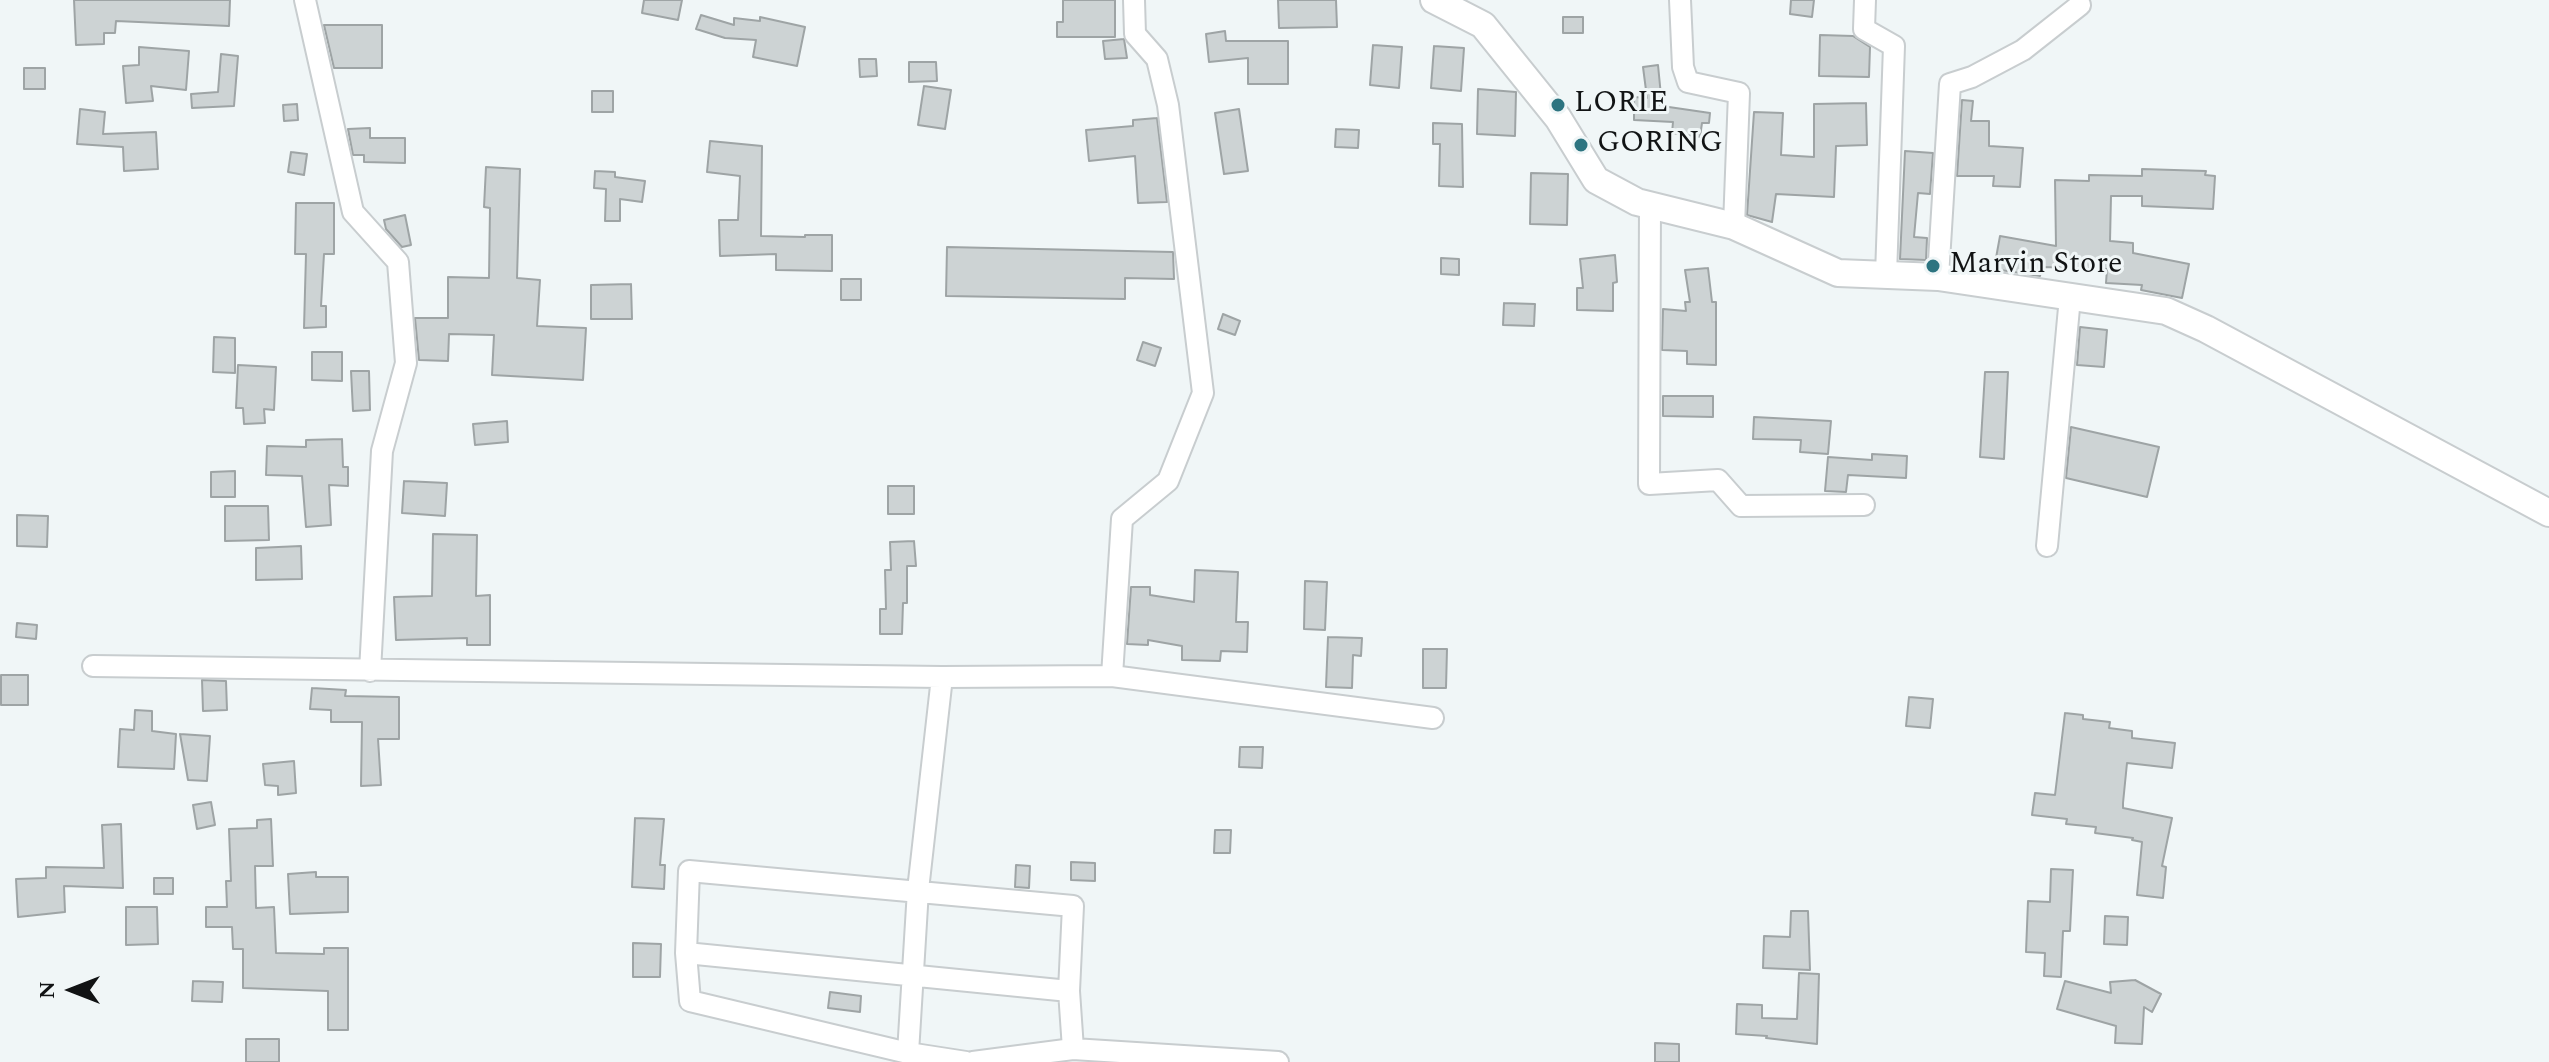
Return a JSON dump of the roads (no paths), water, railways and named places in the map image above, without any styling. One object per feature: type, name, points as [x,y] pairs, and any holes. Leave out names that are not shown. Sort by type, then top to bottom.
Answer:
[{"type":"street","points":[[305,0],[353,212],[398,262],[406,363],[382,451],[370,671]]},
{"type":"street","points":[[1112,676],[1122,519],[1168,481],[1203,393],[1168,105],[1157,59],[1135,34],[1134,0]]},
{"type":"street","points":[[1434,0],[1483,25],[1558,118],[1596,180],[1637,202],[1734,226],[1838,273],[1938,277],[2166,311],[2206,329],[2549,513]]},
{"type":"street","points":[[1680,0],[1683,67],[1688,82],[1739,93],[1734,226]]},
{"type":"street","points":[[1865,0],[1864,29],[1894,46],[1886,275]]},
{"type":"street","points":[[1938,277],[1950,84],[1972,77],[2023,50],[2080,5]]},
{"type":"street","points":[[1650,204],[1649,484],[1718,480],[1741,506],[1864,505]]},
{"type":"street","points":[[2047,546],[2070,297]]},
{"type":"street","points":[[93,666],[942,677],[1112,676],[1433,718]]},
{"type":"street","points":[[908,1053],[918,890],[942,677]]},
{"type":"street","points":[[966,1062],[908,1053],[690,1001],[686,953],[689,871],[1073,906],[1069,991],[1073,1049]]},
{"type":"street","points":[[686,953],[1069,991]]},
{"type":"street","points":[[973,1062],[1073,1049],[1278,1062]]},
{"type":"place","name":"LORIE","points":[[1558,105]]},
{"type":"place","name":"GORING","points":[[1581,145]]},
{"type":"place","name":"Marvin Store","points":[[1933,266]]}]
